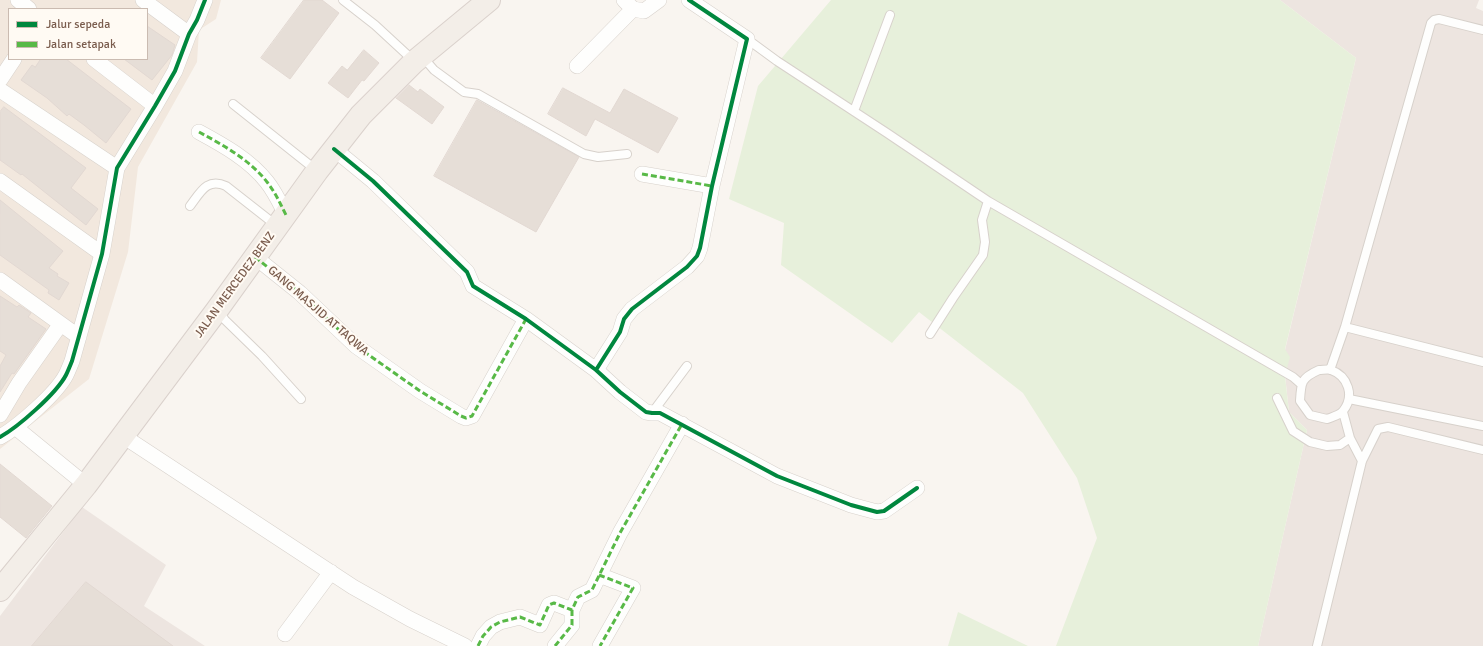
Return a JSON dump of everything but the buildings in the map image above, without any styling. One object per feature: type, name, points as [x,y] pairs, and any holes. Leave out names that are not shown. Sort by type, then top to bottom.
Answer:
[{"type":"main road","name":"JALAN MERCEDEZ BENZ","points":[[0,590],[86,485],[217,310],[317,171],[361,115],[418,58],[489,0]]},
{"type":"street","points":[[18,0],[28,8]]},
{"type":"street","points":[[143,0],[189,34]]},
{"type":"street","points":[[0,437],[15,427],[57,388],[72,361],[102,254],[117,168],[175,71],[189,34],[197,20],[205,0]]},
{"type":"street","points":[[577,66],[629,5],[644,11],[659,0]]},
{"type":"street","points":[[596,370],[620,332],[627,315],[632,309],[687,267],[697,256],[700,248],[712,186],[747,39],[689,0]]},
{"type":"street","points":[[0,80],[13,60]]},
{"type":"street","points":[[95,60],[155,106]]},
{"type":"street","points":[[0,90],[117,168]]},
{"type":"street","points":[[199,132],[242,159],[259,174],[273,191],[282,221]]},
{"type":"street","points":[[334,149],[378,186],[467,272],[472,286],[526,319],[596,370],[620,392],[646,412],[658,412],[777,476],[834,499],[861,508],[877,512],[884,511],[917,488]]},
{"type":"street","points":[[642,174],[712,186]]},
{"type":"street","points":[[0,181],[102,254]]},
{"type":"street","name":"GANG MASJID AT TAQWA","points":[[255,257],[300,294],[356,346],[420,391],[466,418],[472,416],[526,319]]},
{"type":"street","points":[[0,280],[79,338]]},
{"type":"street","points":[[0,415],[19,383],[60,325]]},
{"type":"street","points":[[555,646],[572,625],[572,610],[578,597],[592,590],[620,533],[682,424]]},
{"type":"street","points":[[15,427],[86,485]]},
{"type":"street","points":[[123,436],[186,479],[353,587],[399,613],[465,646]]},
{"type":"street","points":[[285,634],[332,572]]},
{"type":"street","points":[[599,575],[633,588],[600,646]]},
{"type":"street","points":[[478,646],[483,636],[491,626],[500,622],[520,617],[540,625],[549,605],[554,603],[572,610]]},
{"type":"lane","points":[[343,0],[464,92],[478,94],[584,154],[598,157],[627,154]]},
{"type":"lane","points":[[854,111],[890,15]]},
{"type":"lane","points":[[1330,370],[1345,327],[1431,23],[1434,20],[1439,19],[1483,30]]},
{"type":"lane","points":[[747,39],[777,61],[988,201],[1293,377],[1301,384]]},
{"type":"lane","points":[[233,104],[317,171]]},
{"type":"lane","points":[[190,206],[205,187],[211,183],[218,183],[226,186],[282,221]]},
{"type":"lane","points":[[930,334],[952,298],[983,255],[985,242],[982,220],[988,201]]},
{"type":"lane","points":[[217,310],[301,399]]},
{"type":"lane","points":[[1345,327],[1483,362]]},
{"type":"lane","points":[[652,413],[687,366]]},
{"type":"lane","points":[[1319,370],[1330,370],[1342,376],[1348,386],[1349,399],[1343,412],[1327,420],[1310,415],[1300,401],[1301,384],[1308,375],[1319,370]]},
{"type":"lane","points":[[1277,398],[1292,431],[1310,442],[1326,446],[1340,445],[1350,438]]},
{"type":"lane","points":[[1349,399],[1483,426]]},
{"type":"lane","points":[[1343,412],[1350,438],[1362,462]]},
{"type":"lane","points":[[1317,646],[1362,462],[1378,429],[1388,427],[1483,450]]},
{"type":"shaded area","points":[[0,0],[221,0],[216,19],[199,30],[197,62],[138,167],[128,252],[89,379],[0,449]]},
{"type":"shaded area","points":[[1280,0],[1479,0],[1476,8],[1483,11],[1483,646],[1258,646],[1307,430],[1289,412],[1285,375],[1285,350],[1356,58]]},
{"type":"shaded area","points":[[82,507],[166,565],[144,606],[205,646],[0,646],[0,616]]},
{"type":"green space","points":[[831,0],[1280,0],[1356,58],[1285,349],[1290,357],[1285,376],[1289,412],[1307,430],[1258,646],[1056,646],[1097,538],[1077,478],[1023,393],[919,312],[892,343],[781,265],[784,223],[729,199],[758,86]]},
{"type":"green space","points":[[958,612],[1028,646],[948,646]]},
{"type":"marked path","points":[[199,132],[227,148],[253,167],[270,186],[286,215]]},
{"type":"marked path","points":[[642,174],[712,186]]},
{"type":"marked path","points":[[255,257],[300,293],[356,346],[420,391],[466,418],[472,416],[526,319]]},
{"type":"marked path","points":[[478,646],[483,636],[491,627],[500,622],[520,617],[540,625],[549,605],[554,603],[572,610],[578,597],[592,590],[620,533],[682,424]]},
{"type":"marked path","points":[[599,575],[633,588],[600,646]]},
{"type":"marked path","points":[[555,646],[572,625],[572,610]]},
{"type":"cycle path","points":[[0,437],[36,409],[61,383],[67,373],[72,361],[102,254],[117,168],[175,71],[189,34],[197,20],[205,0]]},
{"type":"cycle path","points":[[596,370],[620,332],[624,319],[632,309],[687,267],[697,256],[700,248],[712,186],[747,39],[689,0]]},
{"type":"cycle path","points":[[334,149],[373,181],[467,272],[473,286],[526,319],[596,370],[620,392],[646,412],[660,413],[777,476],[851,505],[877,512],[884,511],[917,488]]}]
